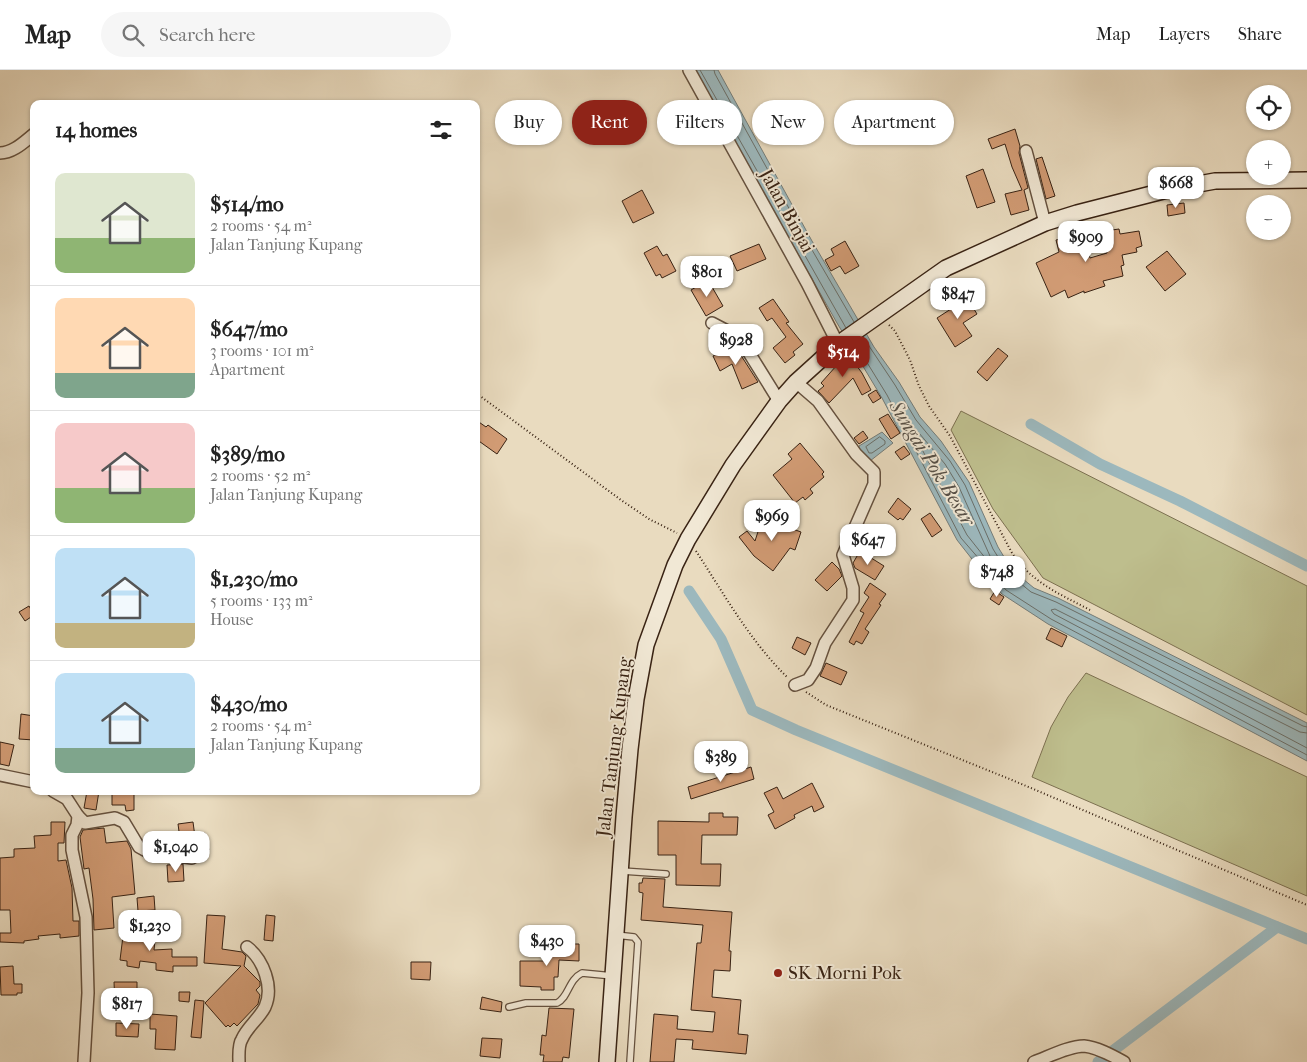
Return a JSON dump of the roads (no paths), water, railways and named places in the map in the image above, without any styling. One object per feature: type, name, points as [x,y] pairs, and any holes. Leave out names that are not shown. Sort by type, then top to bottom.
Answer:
[{"type":"main road","name":"Jalan Tanjung Kupang","points":[[607,1062],[630,749],[636,698],[646,645],[675,565],[688,539],[733,465],[779,401],[796,382],[838,344],[946,268],[1045,223],[1171,189],[1215,181],[1307,180]]},
{"type":"street","name":"Jalan Binjai","points":[[689,70],[807,283],[838,344]]},
{"type":"street","points":[[0,153],[22,145],[30,138]]},
{"type":"street","points":[[1026,151],[1045,223]]},
{"type":"street","points":[[712,323],[734,334],[743,343],[779,401]]},
{"type":"street","points":[[795,685],[808,680],[816,668],[825,642],[853,600],[853,588],[843,555],[870,494],[875,477],[874,472],[856,454],[818,401],[796,382]]},
{"type":"street","points":[[0,775],[30,781]]},
{"type":"street","points":[[60,795],[67,799],[85,823],[115,818],[124,822],[139,847],[148,852],[192,858]]},
{"type":"street","points":[[78,816],[77,825],[72,835],[72,850],[86,917],[88,993],[84,1062]]},
{"type":"street","points":[[239,1062],[240,1041],[265,1007],[268,993],[262,965],[258,956],[247,947]]},
{"type":"street","points":[[1034,1062],[1077,1047],[1086,1046],[1121,1060]]},
{"type":"lane","points":[[620,871],[666,874]]},
{"type":"lane","points":[[616,935],[631,936],[637,939],[638,942],[630,1062]]},
{"type":"lane","points":[[509,1007],[560,1002],[564,998],[573,979],[582,973],[613,976]]},
{"type":"water","points":[[694,70],[718,70],[734,100],[711,100]]},
{"type":"water","name":"Sungai Pok Besar","points":[[742,114],[752,132],[752,145],[759,145],[812,241],[874,347],[899,382],[920,417],[941,441],[969,482],[998,547],[1012,570],[1034,588],[1058,598],[1307,723],[1307,761],[1048,624],[1002,594],[957,540],[882,398],[837,323],[736,145],[742,145]]},
{"type":"water","points":[[882,432],[893,443],[870,461],[859,446]]},
{"type":"waterway","points":[[1031,424],[1100,464],[1180,501],[1307,566]]},
{"type":"waterway","points":[[689,591],[721,639],[752,710],[796,730],[1307,939]]},
{"type":"waterway","points":[[1098,1062],[1277,927]]},
{"type":"place","name":"SK Morni Pok","points":[[778,973]]}]
